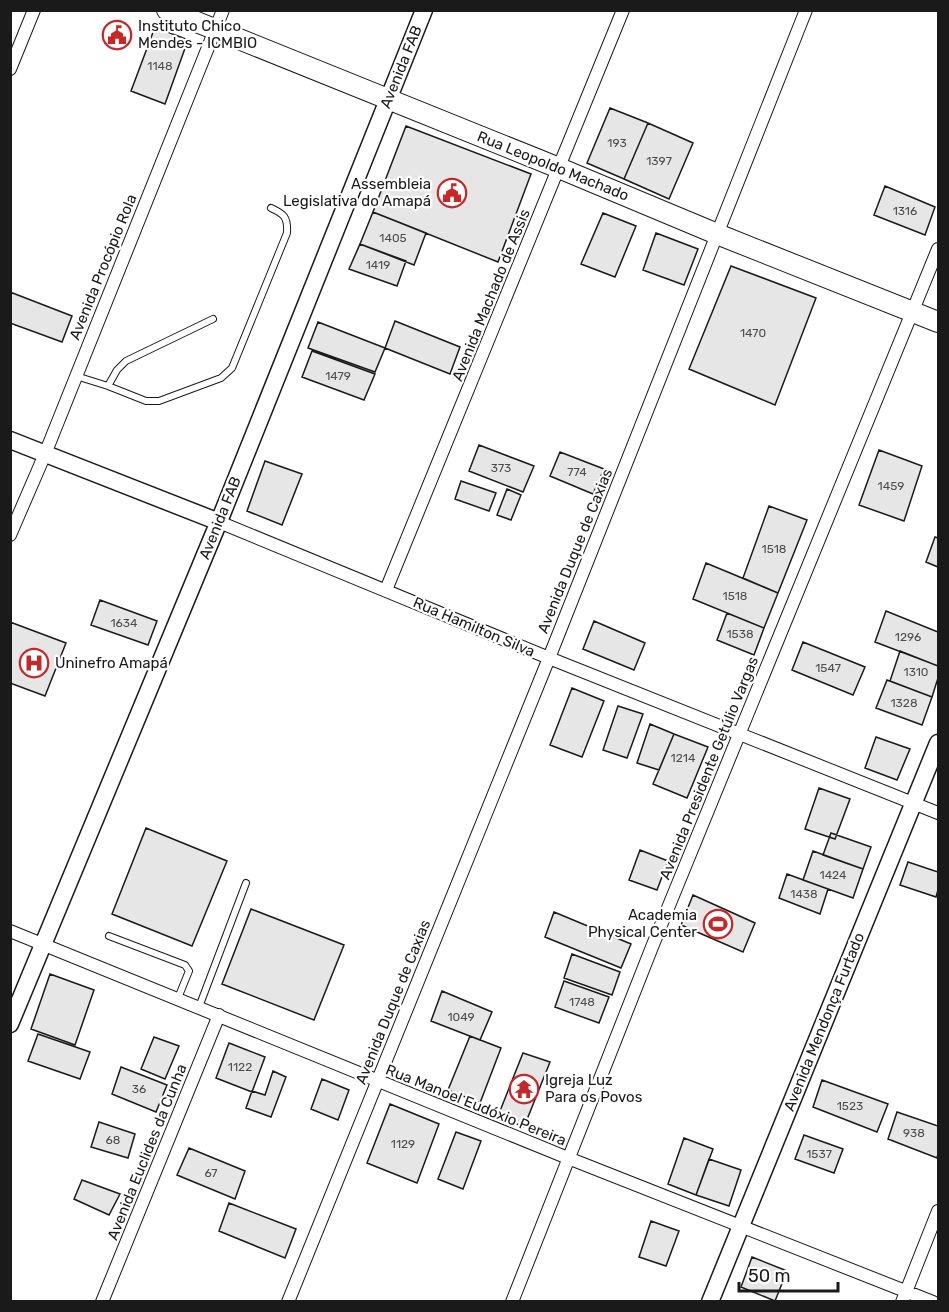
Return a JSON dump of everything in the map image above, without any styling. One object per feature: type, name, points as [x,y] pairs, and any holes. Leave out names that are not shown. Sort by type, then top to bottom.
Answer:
[{"type":"main road","name":"Rua Leopoldo Machado","points":[[167,10],[939,322]]},
{"type":"main road","name":"Avenida FAB","points":[[10,1024],[219,522],[424,10]]},
{"type":"main road","name":"Rua Hamilton Silva","points":[[10,440],[219,522]]},
{"type":"main road","name":"Avenida Mendonça Furtado","points":[[710,1302],[939,743]]},
{"type":"street","points":[[10,69],[34,10]]},
{"type":"street","name":"Avenida Procópio Rola","points":[[10,535],[45,454],[223,10]]},
{"type":"street","name":"Avenida Machado de Assis","points":[[386,590],[623,10]]},
{"type":"street","name":"Avenida Duque de Caxias","points":[[288,1302],[549,658],[806,10]]},
{"type":"street","name":"Avenida Presidente Getúlio Vargas","points":[[512,1302],[651,947],[939,249]]},
{"type":"street","name":"Rua Hamilton Silva","points":[[219,522],[549,658],[939,813]]},
{"type":"street","name":"Rua Manoel Eudóxio Pereira","points":[[10,930],[568,1158],[741,1225],[904,1296],[933,1302]]},
{"type":"street","name":"Avenida Euclides da Cunha","points":[[102,1302],[219,1015]]},
{"type":"street","points":[[904,1296],[939,1211]]},
{"type":"lane","points":[[76,376],[146,400],[159,400],[221,378],[232,368],[287,233],[288,223],[282,213],[271,208]]},
{"type":"lane","points":[[108,386],[117,370],[126,361],[213,319]]},
{"type":"lane","points":[[199,1007],[246,883]]},
{"type":"lane","points":[[109,936],[186,965],[189,971],[178,998]]},
{"type":"building","points":[[155,27],[188,40],[165,104],[131,91]]},
{"type":"building","points":[[610,108],[648,123],[624,179],[587,163]]},
{"type":"building","points":[[648,123],[693,143],[669,199],[624,179]]},
{"type":"building","name":"Assembleia Legislativa do Amapá","points":[[406,126],[531,174],[498,262],[373,212]]},
{"type":"building","points":[[885,186],[935,207],[925,235],[874,215]]},
{"type":"building","points":[[373,212],[426,233],[414,265],[360,244]]},
{"type":"building","points":[[603,213],[636,226],[615,277],[581,264]]},
{"type":"building","points":[[656,233],[698,249],[684,285],[643,270]]},
{"type":"building","points":[[360,244],[406,261],[397,286],[349,269]]},
{"type":"building","points":[[731,266],[816,298],[775,405],[689,369]]},
{"type":"building","points":[[10,292],[72,316],[62,342],[10,323]]},
{"type":"building","points":[[395,321],[460,347],[450,374],[385,348]]},
{"type":"building","points":[[318,322],[385,348],[375,372],[308,348]]},
{"type":"building","points":[[312,351],[375,374],[364,400],[302,377]]},
{"type":"building","points":[[479,445],[534,466],[523,492],[469,471]]},
{"type":"building","points":[[879,450],[922,466],[904,521],[859,505]]},
{"type":"building","points":[[560,452],[604,469],[593,494],[550,476]]},
{"type":"building","points":[[265,461],[302,474],[282,525],[247,511]]},
{"type":"building","points":[[461,481],[496,493],[489,511],[455,499]]},
{"type":"building","points":[[507,489],[521,495],[511,520],[497,515]]},
{"type":"building","points":[[769,506],[807,520],[778,593],[743,578]]},
{"type":"building","points":[[935,537],[938,538],[938,567],[926,562]]},
{"type":"building","points":[[706,563],[778,593],[764,628],[693,599]]},
{"type":"building","points":[[100,600],[157,621],[148,645],[91,625]]},
{"type":"building","points":[[886,611],[938,632],[938,666],[875,642]]},
{"type":"building","points":[[727,613],[764,628],[754,655],[717,640]]},
{"type":"building","points":[[594,621],[645,643],[634,670],[583,649]]},
{"type":"building","name":"Uninefro Amapá","points":[[10,622],[66,643],[45,696],[10,683]]},
{"type":"building","points":[[803,642],[865,667],[853,695],[792,670]]},
{"type":"building","points":[[900,651],[938,666],[938,678],[932,697],[890,681]]},
{"type":"building","points":[[887,680],[932,697],[922,725],[876,708]]},
{"type":"building","points":[[572,688],[604,701],[582,757],[550,745]]},
{"type":"building","points":[[618,706],[643,714],[627,758],[603,750]]},
{"type":"building","points":[[650,724],[674,734],[659,770],[637,763]]},
{"type":"building","points":[[674,734],[708,747],[687,798],[653,784]]},
{"type":"building","points":[[876,737],[910,749],[897,780],[865,768]]},
{"type":"building","points":[[819,788],[850,799],[835,839],[805,829]]},
{"type":"building","points":[[146,828],[227,861],[192,946],[112,914]]},
{"type":"building","points":[[831,833],[871,847],[863,869],[823,855]]},
{"type":"building","points":[[640,850],[668,861],[657,890],[629,880]]},
{"type":"building","points":[[813,851],[863,869],[853,898],[803,880]]},
{"type":"building","points":[[908,862],[938,872],[936,897],[900,885]]},
{"type":"building","points":[[787,874],[828,889],[820,914],[779,898]]},
{"type":"building","name":"Academia Physical Center","points":[[693,895],[755,923],[743,952],[681,925]]},
{"type":"building","points":[[251,909],[344,945],[314,1020],[222,984]]},
{"type":"building","points":[[554,912],[631,944],[621,968],[545,937]]},
{"type":"building","points":[[572,954],[620,972],[612,995],[564,978]]},
{"type":"building","points":[[50,974],[94,990],[75,1045],[31,1029]]},
{"type":"building","points":[[564,981],[609,997],[599,1023],[555,1007]]},
{"type":"building","points":[[442,991],[492,1012],[480,1040],[431,1021]]},
{"type":"building","points":[[38,1034],[90,1052],[80,1079],[28,1061]]},
{"type":"building","points":[[470,1036],[501,1048],[480,1103],[448,1090]]},
{"type":"building","points":[[154,1037],[179,1046],[165,1079],[141,1069]]},
{"type":"building","points":[[229,1043],[265,1057],[252,1092],[216,1078]]},
{"type":"building","name":"Igreja Luz Para os Povos","points":[[523,1053],[550,1062],[524,1127],[498,1116]]},
{"type":"building","points":[[121,1067],[167,1085],[156,1112],[112,1094]]},
{"type":"building","points":[[273,1071],[286,1077],[271,1117],[246,1108],[252,1091],[265,1095]]},
{"type":"building","points":[[322,1079],[349,1090],[338,1120],[311,1109]]},
{"type":"building","points":[[822,1080],[888,1104],[877,1132],[813,1107]]},
{"type":"building","points":[[390,1104],[439,1124],[417,1183],[367,1163]]},
{"type":"building","points":[[897,1112],[938,1126],[937,1158],[888,1139]]},
{"type":"building","points":[[99,1122],[135,1134],[128,1158],[91,1147]]},
{"type":"building","points":[[456,1132],[481,1141],[463,1189],[438,1179]]},
{"type":"building","points":[[804,1135],[843,1149],[834,1173],[795,1159]]},
{"type":"building","points":[[684,1138],[713,1149],[696,1195],[668,1184]]},
{"type":"building","points":[[189,1148],[245,1171],[235,1199],[177,1175]]},
{"type":"building","points":[[709,1159],[741,1170],[729,1206],[696,1195]]},
{"type":"building","points":[[82,1180],[120,1194],[109,1215],[74,1199]]},
{"type":"building","points":[[229,1203],[296,1229],[285,1258],[219,1231]]},
{"type":"building","points":[[651,1221],[679,1231],[666,1266],[639,1257]]},
{"type":"building","points":[[752,1257],[787,1271],[775,1301],[741,1287]]},
{"type":"place","name":"Instituto Chico Mendes - ICMBIO","points":[[117,35]]},
{"type":"place","name":"Assembleia Legislativa do Amapá","points":[[452,193]]},
{"type":"place","name":"Uninefro Amapá","points":[[34,663]]},
{"type":"place","name":"Academia Physical Center","points":[[718,924]]},
{"type":"place","name":"Igreja Luz Para os Povos","points":[[524,1089]]}]
